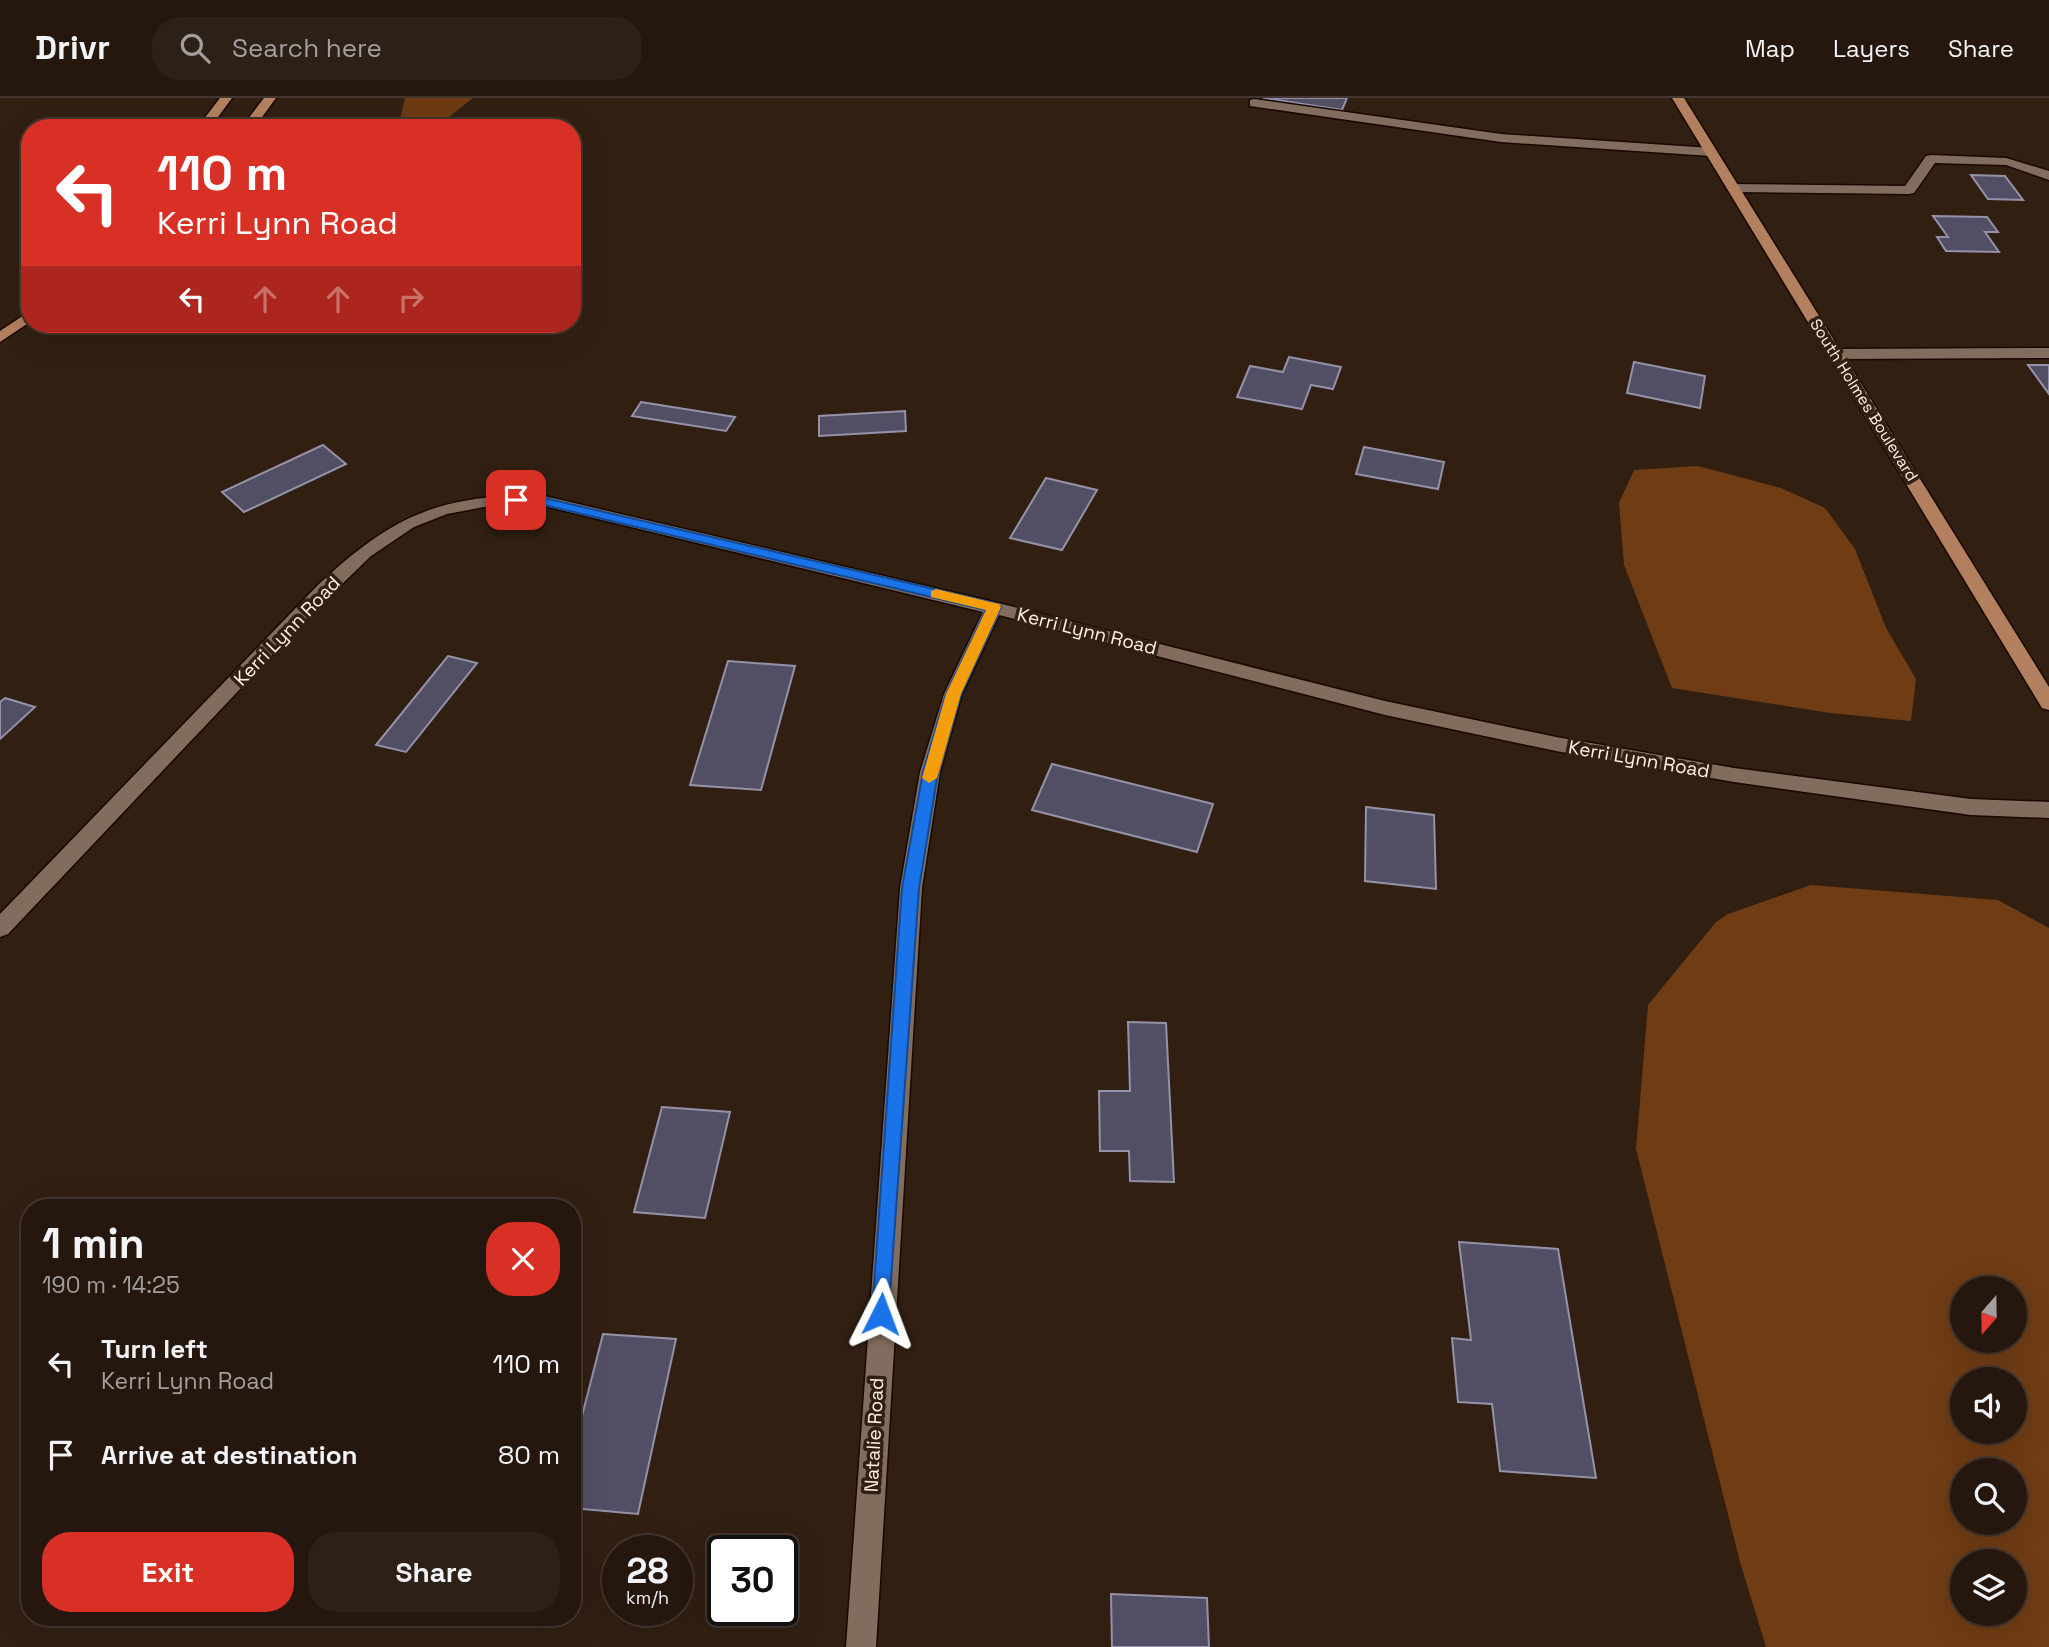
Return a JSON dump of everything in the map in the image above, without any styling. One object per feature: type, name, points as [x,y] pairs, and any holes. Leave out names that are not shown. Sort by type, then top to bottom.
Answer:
[{"type":"main road","points":[[210,119],[226,98]]},
{"type":"main road","points":[[254,119],[270,98]]},
{"type":"main road","name":"South Holmes Boulevard","points":[[1678,98],[2049,703]]},
{"type":"main road","points":[[0,338],[21,322]]},
{"type":"street","points":[[1254,103],[1500,138],[1711,152]]},
{"type":"street","points":[[1733,188],[1909,190],[1931,159],[1994,158],[2034,168],[2049,176]]},
{"type":"street","points":[[1835,354],[2049,353]]},
{"type":"street","name":"Kerri Lynn Road","points":[[0,928],[264,655],[302,610],[346,569],[396,532],[426,515],[492,500],[540,500],[994,607],[1385,708],[1556,744],[1734,775],[1957,805],[2049,810]]},
{"type":"street","name":"Natalie Road","points":[[861,1647],[911,888],[930,772],[953,694],[994,607]]},
{"type":"shaded area","points":[[405,98],[473,98],[446,119],[400,119]]},
{"type":"shaded area","points":[[1698,466],[1781,488],[1825,508],[1855,549],[1886,628],[1916,679],[1911,721],[1830,713],[1672,688],[1624,565],[1619,503],[1634,470]]},
{"type":"shaded area","points":[[1811,885],[1998,900],[2049,928],[2049,1647],[1766,1647],[1740,1562],[1636,1149],[1648,1005],[1716,922],[1728,914]]},
{"type":"building","points":[[1263,98],[1347,98],[1342,110]]},
{"type":"building","points":[[1971,175],[2005,176],[2023,200],[1988,199]]},
{"type":"building","points":[[1933,216],[1987,217],[1998,232],[1985,232],[1999,252],[1946,251],[1937,237],[1948,237]]},
{"type":"building","points":[[1289,357],[1341,367],[1333,389],[1311,385],[1302,409],[1237,397],[1250,366],[1283,372]]},
{"type":"building","points":[[1634,362],[1705,376],[1700,408],[1627,393]]},
{"type":"building","points":[[2028,365],[2049,365],[2049,394]]},
{"type":"building","points":[[641,402],[735,417],[726,431],[632,416]]},
{"type":"building","points":[[905,411],[906,431],[819,436],[819,416]]},
{"type":"building","points":[[323,445],[346,464],[244,512],[222,492]]},
{"type":"building","points":[[1364,447],[1444,462],[1438,489],[1356,474]]},
{"type":"building","points":[[1046,478],[1097,490],[1062,550],[1010,538]]},
{"type":"building","points":[[448,656],[477,663],[406,752],[376,745]]},
{"type":"building","points":[[728,661],[795,666],[761,790],[690,785]]},
{"type":"building","points":[[5,698],[35,707],[0,739],[0,702]]},
{"type":"building","points":[[1052,764],[1213,804],[1197,852],[1032,810]]},
{"type":"building","points":[[1366,807],[1434,815],[1436,889],[1365,881]]},
{"type":"building","points":[[1128,1022],[1166,1023],[1174,1182],[1130,1181],[1129,1151],[1100,1151],[1099,1091],[1130,1091]]},
{"type":"building","points":[[662,1107],[730,1112],[705,1218],[634,1212]]},
{"type":"building","points":[[1459,1242],[1558,1249],[1596,1478],[1500,1471],[1492,1404],[1458,1402],[1452,1338],[1471,1340]]},
{"type":"building","points":[[603,1334],[676,1339],[638,1514],[581,1509],[581,1420]]},
{"type":"building","points":[[1111,1594],[1207,1598],[1209,1647],[1112,1647]]},
{"type":"slow traffic","points":[[929,778],[953,694],[994,607],[936,594]]},
{"type":"route","points":[[516,500],[540,500],[994,607],[953,694],[930,772],[911,888],[881,1314]]}]
